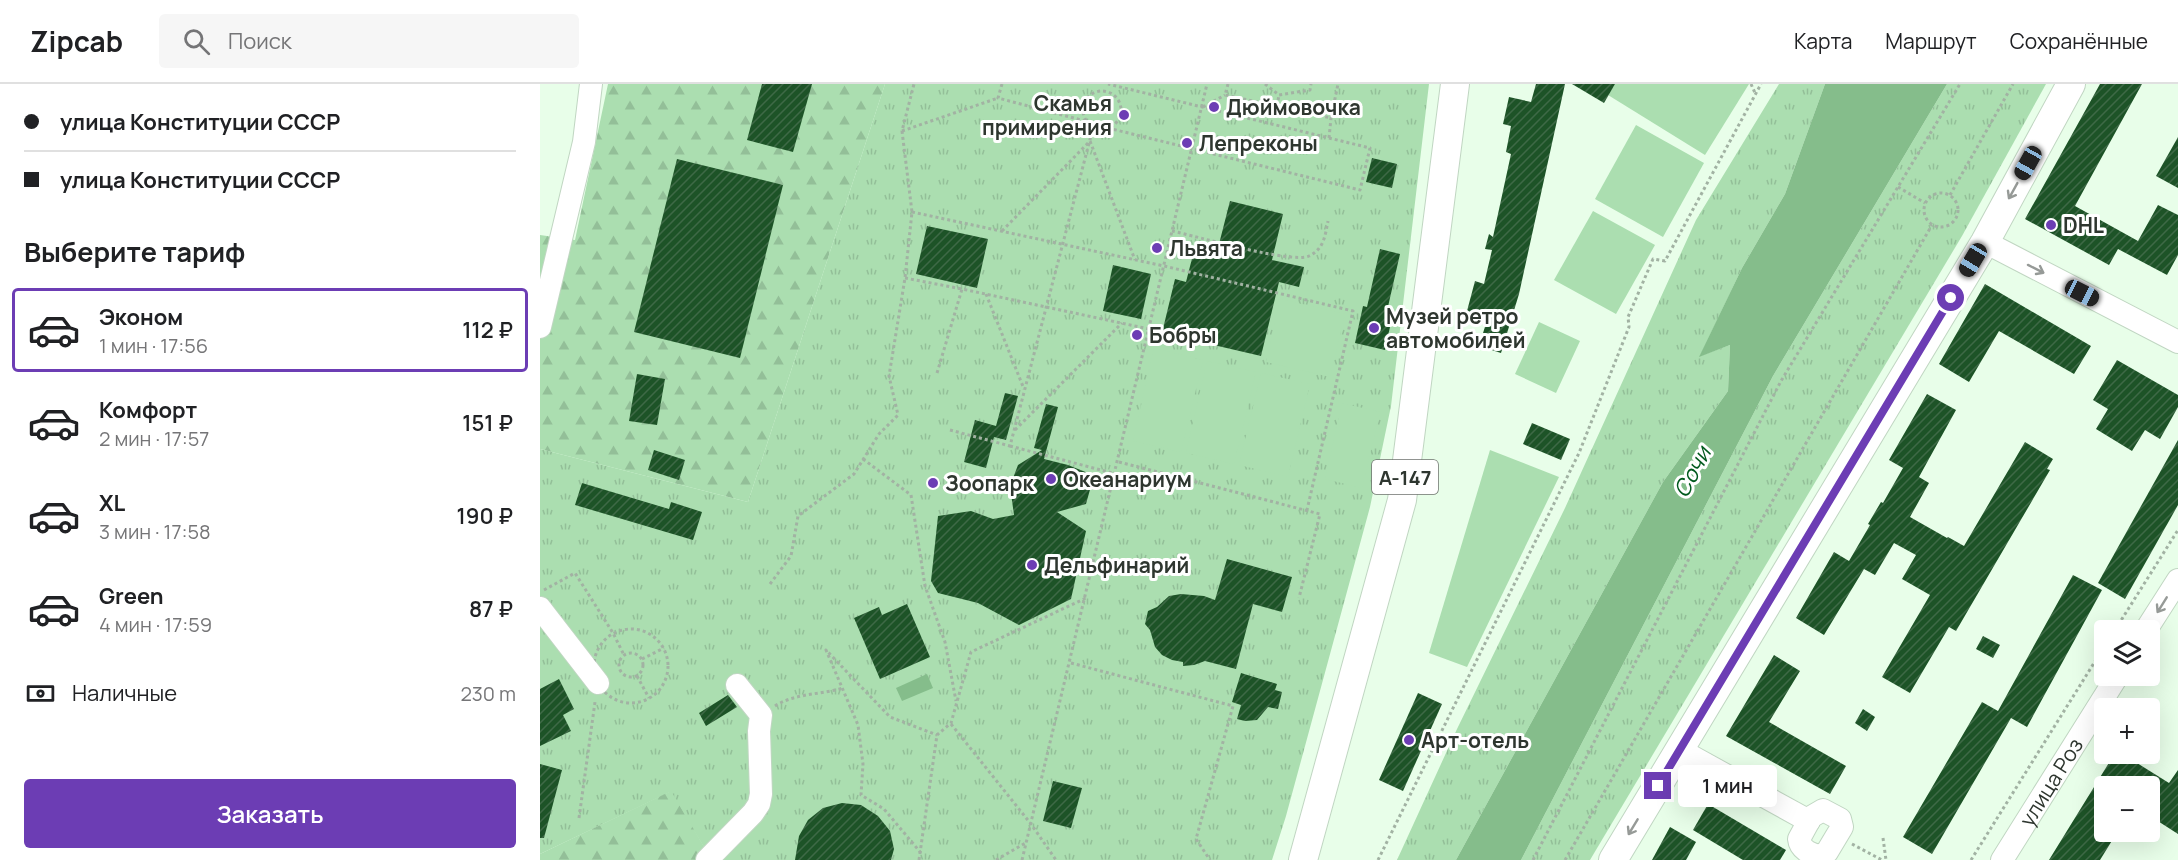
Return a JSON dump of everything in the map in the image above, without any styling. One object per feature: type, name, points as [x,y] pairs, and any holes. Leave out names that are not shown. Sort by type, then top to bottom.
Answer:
[{"type":"main road","name":"А-147","points":[[1303,860],[1402,501],[1455,84]]},
{"type":"main road","points":[[1613,860],[1984,242],[2071,84]]},
{"type":"street","points":[[540,327],[584,142],[591,84]]},
{"type":"street","points":[[1984,242],[2178,342]]},
{"type":"street","points":[[2152,620],[2178,580]]},
{"type":"street","points":[[540,608],[598,683]]},
{"type":"street","points":[[707,860],[753,813],[759,804],[761,794],[759,731],[761,715],[737,685]]},
{"type":"street","name":"улица Роз","points":[[2002,860],[2111,686]]},
{"type":"street","points":[[1680,750],[1809,821]]},
{"type":"street","points":[[1826,810],[1842,821],[1842,827],[1837,836],[1827,852],[1820,856],[1803,849],[1799,843],[1800,836],[1818,811],[1826,810]]},
{"type":"path","points":[[770,584],[791,556],[798,516],[854,474],[879,434],[898,416],[889,376],[905,278],[912,212],[902,131],[914,84]]},
{"type":"path","points":[[998,98],[1002,84]]},
{"type":"path","points":[[902,131],[998,98],[1086,122],[1093,128],[1108,128],[1360,190],[1367,169],[1370,148],[1108,84],[1106,91]]},
{"type":"path","points":[[1022,860],[1119,462],[1207,84]]},
{"type":"path","points":[[1225,95],[1228,84]]},
{"type":"path","points":[[1265,84],[1279,95],[1310,90],[1311,84]]},
{"type":"path","points":[[1329,138],[1338,84]]},
{"type":"path","points":[[1751,84],[1755,94]]},
{"type":"path","points":[[1378,860],[1579,453],[1629,327],[1628,317],[1653,260],[1665,261],[1761,84]]},
{"type":"path","points":[[1533,860],[1782,381],[1960,84]]},
{"type":"path","points":[[1950,195],[2013,84]]},
{"type":"path","points":[[1086,122],[1082,112],[1085,100],[1096,92],[1106,91],[1116,97],[1121,108],[1118,121],[1108,128]]},
{"type":"path","points":[[1202,108],[1225,95],[1331,118]]},
{"type":"path","points":[[1277,106],[1279,95]]},
{"type":"path","points":[[1010,446],[1093,128]]},
{"type":"path","points":[[1002,231],[1090,141]]},
{"type":"path","points":[[1090,141],[1135,260]]},
{"type":"path","points":[[1898,187],[1925,203]]},
{"type":"path","points":[[1935,194],[1950,195],[1958,206],[1956,220],[1945,227],[1932,225],[1924,214],[1925,203],[1935,194]]},
{"type":"path","points":[[912,212],[1164,266],[1353,311],[1307,510]]},
{"type":"path","points":[[1172,231],[1287,257],[1307,257],[1323,243],[1328,221]]},
{"type":"path","points":[[1565,860],[1932,225]]},
{"type":"path","points":[[905,278],[1149,329]]},
{"type":"path","points":[[937,373],[962,289]]},
{"type":"path","points":[[986,294],[1025,391]]},
{"type":"path","points":[[1015,430],[1122,323]]},
{"type":"path","points":[[950,430],[1116,474]]},
{"type":"path","points":[[863,459],[911,495],[925,586],[945,642],[956,702]]},
{"type":"path","points":[[1119,462],[1320,514],[1299,598]]},
{"type":"path","points":[[2121,620],[2178,530]]},
{"type":"path","points":[[540,592],[575,573],[613,633],[624,655]]},
{"type":"path","points":[[919,860],[937,735],[951,723],[971,652],[1086,598]]},
{"type":"path","points":[[627,628],[642,630],[655,637],[664,648],[668,662],[667,677],[661,689],[649,699],[635,703],[620,701],[606,694],[598,683],[594,669],[595,655],[602,642],[613,633],[627,628]]},
{"type":"path","points":[[642,659],[664,648]]},
{"type":"path","points":[[921,853],[884,809],[861,795],[863,764],[858,725],[826,650],[890,717],[937,735]]},
{"type":"path","points":[[634,653],[642,659],[643,668],[637,676],[628,677],[620,672],[619,662],[624,655],[634,653]]},
{"type":"path","points":[[1070,663],[1233,705],[1196,839],[1210,860]]},
{"type":"path","points":[[1971,860],[2094,663]]},
{"type":"path","points":[[637,676],[649,699]]},
{"type":"path","points":[[579,818],[598,683]]},
{"type":"path","points":[[761,715],[782,702],[799,696],[826,693],[843,688]]},
{"type":"path","points":[[951,723],[1031,824],[1056,860]]},
{"type":"path","points":[[1837,836],[1884,860],[1883,838]]},
{"type":"path","points":[[996,860],[1027,842]]},
{"type":"green space","points":[[608,84],[885,84],[748,502],[540,449],[540,235],[575,240]]},
{"type":"green space","points":[[885,84],[1429,84],[1391,406],[1370,507],[1272,860],[712,860],[670,792],[540,854],[540,449],[748,502]]},
{"type":"green space","points":[[1615,84],[1749,84],[1705,155],[1608,95]]},
{"type":"green space","points":[[1779,84],[1825,84],[1785,194],[1742,268],[1700,356],[1730,345],[1728,391],[1663,482],[1456,860],[1397,860],[1457,729],[1565,508],[1696,220]]},
{"type":"green space","points":[[1947,84],[2046,84],[1962,236],[1590,860],[1521,860],[1773,376]]},
{"type":"green space","points":[[1636,125],[1704,163],[1663,237],[1595,199]]},
{"type":"green space","points":[[1593,211],[1655,245],[1616,314],[1554,280]]},
{"type":"green space","points":[[1280,299],[1345,314],[1330,377],[1266,362]]},
{"type":"green space","points":[[1539,322],[1580,341],[1556,393],[1515,374]]},
{"type":"green space","points":[[1154,348],[1203,360],[1181,452],[1133,441]]},
{"type":"green space","points":[[1207,361],[1256,372],[1234,464],[1186,453]]},
{"type":"green space","points":[[1261,373],[1310,384],[1288,477],[1239,465]]},
{"type":"green space","points":[[1342,403],[1380,412],[1362,488],[1325,479]]},
{"type":"green space","points":[[1490,450],[1559,477],[1467,667],[1429,653]]},
{"type":"green space","points":[[671,791],[712,860],[540,860],[540,854]]},
{"type":"water","name":"Сочи","points":[[1825,84],[1947,84],[1773,376],[1521,860],[1456,860],[1663,482],[1728,391],[1730,345],[1699,357],[1742,268],[1785,194]]},
{"type":"water","points":[[927,674],[933,688],[902,701],[896,688]]},
{"type":"building","points":[[762,84],[812,84],[793,152],[747,140]]},
{"type":"building","points":[[1536,84],[1565,84],[1519,294],[1501,353],[1479,346],[1488,317],[1467,311],[1475,281],[1484,284],[1492,250],[1485,249],[1489,234],[1493,237],[1511,154],[1506,152],[1511,126],[1503,124],[1509,97],[1531,102]]},
{"type":"building","points":[[1572,84],[1615,84],[1604,103]]},
{"type":"building","points":[[2100,84],[2142,84],[2075,206],[2138,241],[2158,205],[2178,215],[2178,255],[2167,275],[2118,249],[2109,265],[2025,219]]},
{"type":"building","points":[[2178,137],[2178,188],[2156,176]]},
{"type":"building","points":[[1372,158],[1397,164],[1392,188],[1366,182]]},
{"type":"building","points":[[677,159],[783,185],[740,358],[634,332]]},
{"type":"building","points":[[1230,201],[1283,214],[1272,260],[1304,267],[1299,287],[1279,282],[1261,356],[1162,333],[1175,279],[1186,282],[1196,243],[1218,248]]},
{"type":"building","points":[[927,226],[988,239],[977,288],[916,274]]},
{"type":"building","points":[[1380,249],[1400,254],[1387,311],[1393,313],[1385,350],[1355,343],[1363,306],[1367,307]]},
{"type":"building","points":[[1113,265],[1151,274],[1141,319],[1103,311]]},
{"type":"building","points":[[1985,284],[2091,346],[2074,374],[1999,331],[1969,382],[1939,364]]},
{"type":"building","points":[[2117,360],[2178,395],[2178,407],[2160,439],[2145,430],[2132,451],[2096,429],[2108,409],[2093,400]]},
{"type":"building","points":[[637,374],[665,379],[657,425],[629,421]]},
{"type":"building","points":[[1005,393],[1018,396],[1006,440],[994,437],[986,468],[964,462],[975,420],[996,426]]},
{"type":"building","points":[[1927,394],[1956,410],[1919,477],[1929,483],[1910,517],[1947,538],[1964,546],[2025,442],[2053,459],[2047,469],[2050,470],[1956,631],[1949,627],[1910,693],[1882,677],[1930,595],[1902,579],[1916,555],[1894,543],[1875,575],[1864,569],[1824,635],[1796,618],[1834,552],[1849,561],[1870,525],[1868,524],[1881,502],[1883,503],[1903,468],[1889,460]]},
{"type":"building","points":[[1046,404],[1058,407],[1044,459],[1088,473],[1091,486],[1086,504],[1057,512],[1086,531],[1071,599],[1019,625],[978,603],[938,593],[931,581],[938,516],[971,511],[993,519],[1014,515],[1010,486],[1018,465],[1042,450],[1034,448]]},
{"type":"building","points":[[1532,423],[1570,439],[1561,460],[1523,444]]},
{"type":"building","points":[[2178,440],[2178,505],[2125,599],[2098,583]]},
{"type":"building","points":[[654,450],[685,460],[679,480],[648,470]]},
{"type":"building","points":[[582,483],[669,509],[671,502],[702,512],[693,540],[575,505]]},
{"type":"building","points":[[1227,559],[1292,577],[1282,612],[1253,604],[1236,669],[1205,661],[1183,666],[1183,662],[1162,655],[1155,647],[1150,630],[1145,624],[1148,611],[1157,607],[1169,596],[1181,594],[1204,596],[1215,600]]},
{"type":"building","points":[[2073,575],[2102,590],[2027,727],[2011,718],[1932,854],[1903,837],[1982,702],[1998,711]]},
{"type":"building","points":[[907,604],[930,657],[880,679],[854,618],[879,607],[882,615]]},
{"type":"building","points":[[1983,636],[2000,645],[1993,658],[1976,649]]},
{"type":"building","points":[[1774,655],[1800,671],[1769,722],[1846,766],[1830,794],[1726,736]]},
{"type":"building","points":[[1241,673],[1277,684],[1275,690],[1282,692],[1278,709],[1268,707],[1257,720],[1237,719],[1241,705],[1232,702]]},
{"type":"building","points":[[559,679],[574,709],[563,715],[571,731],[540,746],[540,689]]},
{"type":"building","points":[[1418,693],[1442,704],[1403,791],[1379,780]]},
{"type":"building","points":[[728,695],[737,707],[706,726],[699,713]]},
{"type":"building","points":[[1863,709],[1875,717],[1867,731],[1855,723]]},
{"type":"building","points":[[540,764],[562,770],[544,838],[540,838]]},
{"type":"building","points":[[2108,764],[2139,764],[2158,776],[2101,776]]},
{"type":"building","points":[[2178,770],[2178,834],[2160,822],[2160,777],[2169,783]]},
{"type":"building","points":[[1053,781],[1082,788],[1071,828],[1043,821]]},
{"type":"building","points":[[2094,787],[2094,842],[2111,842],[2100,860],[2049,860]]},
{"type":"building","points":[[842,803],[861,805],[878,816],[890,831],[894,849],[891,860],[795,860],[799,836],[808,820],[823,808]]},
{"type":"building","points":[[1708,804],[1786,850],[1780,860],[1743,860],[1693,830]]},
{"type":"building","points":[[1670,827],[1696,842],[1686,860],[1652,860]]},
{"type":"place","name":"Дюймовочка","points":[[1214,107]]},
{"type":"place","name":"Скамья примирения","points":[[1124,115]]},
{"type":"place","name":"Лепреконы","points":[[1187,143]]},
{"type":"place","name":"DHL","points":[[2051,225]]},
{"type":"place","name":"Львята","points":[[1157,248]]},
{"type":"place","name":"Музей ретро автомобилей","points":[[1374,328]]},
{"type":"place","name":"Бобры","points":[[1137,335]]},
{"type":"place","name":"Океанариум","points":[[1051,479]]},
{"type":"place","name":"Зоопарк","points":[[933,483]]},
{"type":"place","name":"Дельфинарий","points":[[1032,565]]},
{"type":"place","name":"Арт-отель","points":[[1409,740]]},
{"type":"route","points":[[1658,786],[1951,298]]}]
